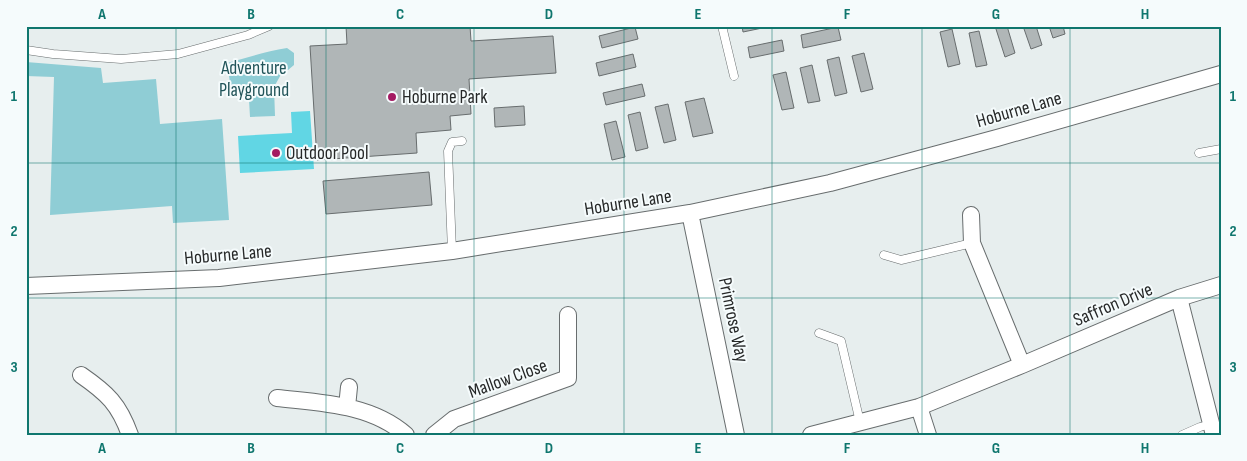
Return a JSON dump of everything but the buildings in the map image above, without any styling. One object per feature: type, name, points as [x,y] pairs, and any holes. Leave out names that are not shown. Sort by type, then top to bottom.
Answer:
[{"type":"street","name":"Hoburne Lane","points":[[26,286],[220,278],[452,251],[690,214],[830,183],[1221,74]]},
{"type":"street","name":"Primrose Way","points":[[690,214],[736,435]]},
{"type":"street","points":[[971,214],[972,243],[1022,365]]},
{"type":"street","name":"Saffron Drive","points":[[811,435],[919,407],[1179,298],[1221,285]]},
{"type":"street","points":[[1179,298],[1212,429]]},
{"type":"street","name":"Mallow Close","points":[[434,435],[454,419],[568,378],[568,315]]},
{"type":"street","points":[[81,375],[100,388],[115,403],[130,435]]},
{"type":"street","points":[[347,406],[349,387]]},
{"type":"street","points":[[276,398],[347,406],[397,427],[406,435]]},
{"type":"street","points":[[919,407],[928,435]]},
{"type":"lane","points":[[26,50],[53,54],[121,58],[178,54],[248,35],[269,26]]},
{"type":"lane","points":[[722,26],[734,76]]},
{"type":"lane","points":[[452,251],[448,151],[452,142],[462,141]]},
{"type":"lane","points":[[1199,153],[1221,149]]},
{"type":"lane","points":[[884,255],[901,260],[972,243]]},
{"type":"lane","points":[[819,333],[842,341],[860,422]]},
{"type":"lane","points":[[1182,435],[1212,429]]},
{"type":"green space","name":"Adventure Playground","points":[[287,48],[294,53],[294,65],[288,70],[284,69],[274,87],[275,116],[250,117],[249,100],[231,89],[227,63]]},
{"type":"green space","points":[[26,62],[101,68],[103,83],[156,79],[160,124],[222,119],[229,220],[173,223],[172,206],[50,215],[54,77],[26,76]]},
{"type":"shaded area","name":"Outdoor Pool","points":[[310,111],[314,169],[240,173],[238,136],[292,133],[291,112]]},
{"type":"place","name":"Hoburne Park","points":[[392,97]]},
{"type":"place","name":"Outdoor Pool","points":[[276,153]]}]
